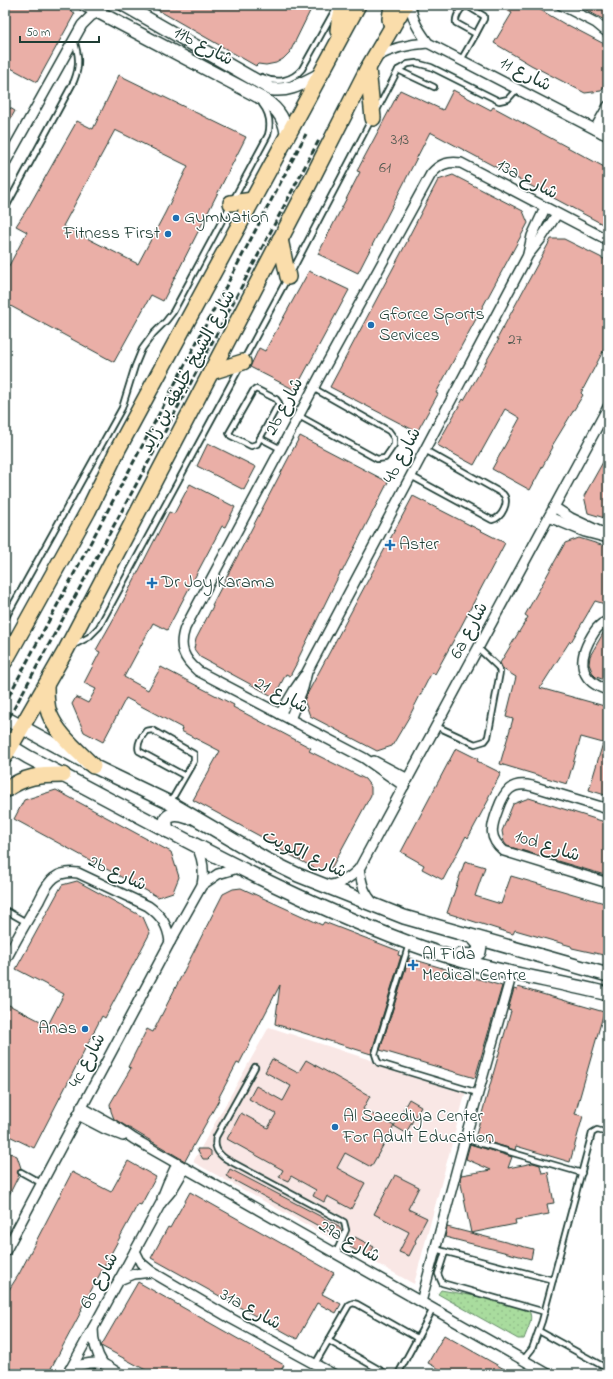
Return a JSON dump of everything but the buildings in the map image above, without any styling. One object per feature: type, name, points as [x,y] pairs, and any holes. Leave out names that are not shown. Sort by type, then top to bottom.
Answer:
[{"type":"main road","points":[[339,41],[338,28],[344,5]]},
{"type":"main road","name":"شارع الشيخ خليفة بن زايد","points":[[5,661],[88,511],[118,449],[358,5]]},
{"type":"main road","points":[[392,5],[390,19],[392,27]]},
{"type":"main road","name":"شارع الشيخ خليفة بن زايد","points":[[7,748],[22,727],[66,650],[370,63],[405,5]]},
{"type":"main road","points":[[370,63],[373,118]]},
{"type":"main road","points":[[231,203],[253,200]]},
{"type":"main road","points":[[280,239],[288,278]]},
{"type":"main road","points":[[211,372],[243,362]]},
{"type":"main road","points":[[5,646],[24,626]]},
{"type":"main road","points":[[46,685],[46,703],[53,721],[71,744],[93,766]]},
{"type":"main road","name":"شارع الكويت","points":[[5,718],[93,766],[170,803],[265,859],[325,886],[378,908],[411,919],[605,972]]},
{"type":"main road","points":[[7,748],[62,775],[238,868],[316,904],[409,943],[442,954],[512,973],[570,984],[608,994]]},
{"type":"main road","points":[[5,790],[26,779],[39,775],[62,775]]},
{"type":"main road","points":[[168,831],[166,822],[168,817],[173,814],[182,814],[201,822]]},
{"type":"main road","points":[[442,954],[476,955],[480,949],[480,945],[473,937]]},
{"type":"street","points":[[81,5],[83,16],[82,25]]},
{"type":"street","name":"11b شارع","points":[[85,5],[271,104],[277,110],[284,123],[287,138]]},
{"type":"street","name":"11b شارع","points":[[124,5],[267,87],[280,90],[289,89],[321,74]]},
{"type":"street","name":"شارع 11","points":[[411,5],[413,20],[428,43],[602,133]]},
{"type":"street","points":[[561,5],[596,23],[608,27]]},
{"type":"street","points":[[5,163],[82,25],[91,16],[99,12]]},
{"type":"street","points":[[596,23],[608,33]]},
{"type":"street","points":[[370,63],[395,48],[428,43]]},
{"type":"street","points":[[602,133],[608,106]]},
{"type":"street","points":[[602,133],[608,121]]},
{"type":"street","name":"13a شارع","points":[[431,174],[437,167],[444,164],[452,162],[461,163],[608,240]]},
{"type":"street","name":"2b شارع","points":[[186,659],[182,644],[182,636],[185,628],[313,388],[431,174]]},
{"type":"street","name":"4b شارع","points":[[528,255],[532,236],[545,208]]},
{"type":"street","name":"4b شارع","points":[[290,719],[308,672],[411,476],[528,255],[557,214]]},
{"type":"street","name":"6a شارع","points":[[325,886],[349,879],[359,869],[608,407]]},
{"type":"street","points":[[554,507],[571,518],[608,537]]},
{"type":"street","points":[[549,517],[584,532],[608,537]]},
{"type":"street","points":[[608,620],[594,631],[584,651],[582,664],[588,678],[600,687],[608,690]]},
{"type":"street","name":"شارع 21","points":[[186,659],[198,671],[364,758],[406,783]]},
{"type":"street","name":"4b شارع","points":[[280,714],[295,689],[308,672]]},
{"type":"street","name":"10d شارع","points":[[608,809],[532,786],[519,785],[508,790],[502,797],[493,823],[492,831],[498,846],[504,851],[608,883]]},
{"type":"street","name":"4c شارع","points":[[5,1252],[41,1182],[202,885],[204,877],[203,860],[196,845]]},
{"type":"street","name":"4c شارع","points":[[202,885],[218,874],[238,868]]},
{"type":"street","points":[[359,869],[365,893],[378,908]]},
{"type":"street","name":"2b شارع","points":[[5,961],[49,883],[62,873],[70,872],[78,873],[148,906],[156,912],[166,925],[170,942]]},
{"type":"street","points":[[421,1302],[512,973]]},
{"type":"street","name":"29a شارع","points":[[80,1111],[112,1132],[134,1138],[548,1374]]},
{"type":"street","name":"6b شارع","points":[[69,1372],[161,1203],[168,1183],[181,1166]]},
{"type":"street","name":"31a شارع","points":[[135,1251],[141,1263],[152,1272],[333,1374]]},
{"type":"street","points":[[119,1280],[134,1274],[152,1272]]},
{"type":"street","points":[[94,1327],[95,1345],[103,1364]]},
{"type":"street","points":[[69,1372],[74,1367],[89,1364],[103,1364],[120,1374]]},
{"type":"lane","points":[[241,72],[251,73],[265,79],[277,81],[283,81],[294,77],[302,69],[338,5]]},
{"type":"lane","points":[[461,60],[476,34],[485,18],[469,7],[462,8],[456,18],[456,23],[476,34]]},
{"type":"lane","points":[[5,209],[77,74],[79,55],[74,40]]},
{"type":"lane","points":[[66,650],[89,637],[99,627],[243,362],[398,70],[408,64],[424,64],[499,101],[508,99],[517,89]]},
{"type":"lane","points":[[398,70],[434,87]]},
{"type":"lane","points":[[5,619],[122,408],[140,353],[148,341],[173,312],[268,135],[268,113],[266,108],[255,95]]},
{"type":"lane","points":[[299,416],[377,459],[386,458],[394,445],[394,438],[389,431],[313,388]]},
{"type":"lane","points":[[256,390],[276,399],[279,403],[260,438],[255,445],[251,446],[231,436],[229,433],[252,391],[256,390]]},
{"type":"lane","points":[[260,438],[281,449]]},
{"type":"lane","points":[[411,476],[492,520],[498,517],[506,504],[506,499],[503,494],[425,450]]},
{"type":"lane","points":[[436,726],[471,743],[476,744],[485,741],[488,737],[500,672],[498,667],[478,648]]},
{"type":"lane","points":[[170,803],[194,761],[194,754],[152,730],[146,731],[138,744],[139,751],[185,776]]},
{"type":"lane","points":[[5,910],[26,922]]},
{"type":"lane","points":[[409,943],[375,1058],[382,1064],[478,1093]]},
{"type":"lane","points":[[255,1067],[216,1137],[216,1150],[220,1156],[344,1222],[346,1230],[336,1253]]},
{"type":"lane","points":[[523,1360],[532,1349],[545,1312],[592,1133],[597,1130],[608,1133]]},
{"type":"lane","points":[[465,1139],[582,1173]]},
{"type":"lane","points":[[21,1172],[41,1182]]},
{"type":"lane","points":[[435,1249],[553,1280]]},
{"type":"lane","points":[[445,1252],[438,1274],[439,1280],[445,1285],[545,1312]]},
{"type":"lane","points":[[316,1364],[349,1305],[353,1303],[417,1338]]},
{"type":"lane","points":[[398,1374],[433,1309]]},
{"type":"lane","points":[[539,1331],[608,1369]]},
{"type":"lane","points":[[329,1340],[387,1374]]},
{"type":"shaded area","name":"Al Saeediya Center For Adult Education","points":[[269,1027],[466,1091],[414,1284],[193,1162]]},
{"type":"green space","points":[[441,1290],[520,1304],[526,1307],[529,1311],[531,1319],[524,1339],[518,1339],[438,1294]]},
{"type":"railway","points":[[5,703],[306,134]]},
{"type":"railway","points":[[5,725],[161,439],[319,140]]},
{"type":"place","name":"GymNation","points":[[176,218]]},
{"type":"place","name":"Fitness First","points":[[168,234]]},
{"type":"place","name":"Gforce Sports Services","points":[[371,325]]},
{"type":"place","name":"Aster","points":[[390,545]]},
{"type":"place","name":"Dr Joy Karama","points":[[152,583]]},
{"type":"place","name":"Al Fida Medical Centre","points":[[413,965]]},
{"type":"place","name":"Anas","points":[[85,1029]]},
{"type":"place","name":"Al Saeediya Center For Adult Education","points":[[335,1127]]}]
